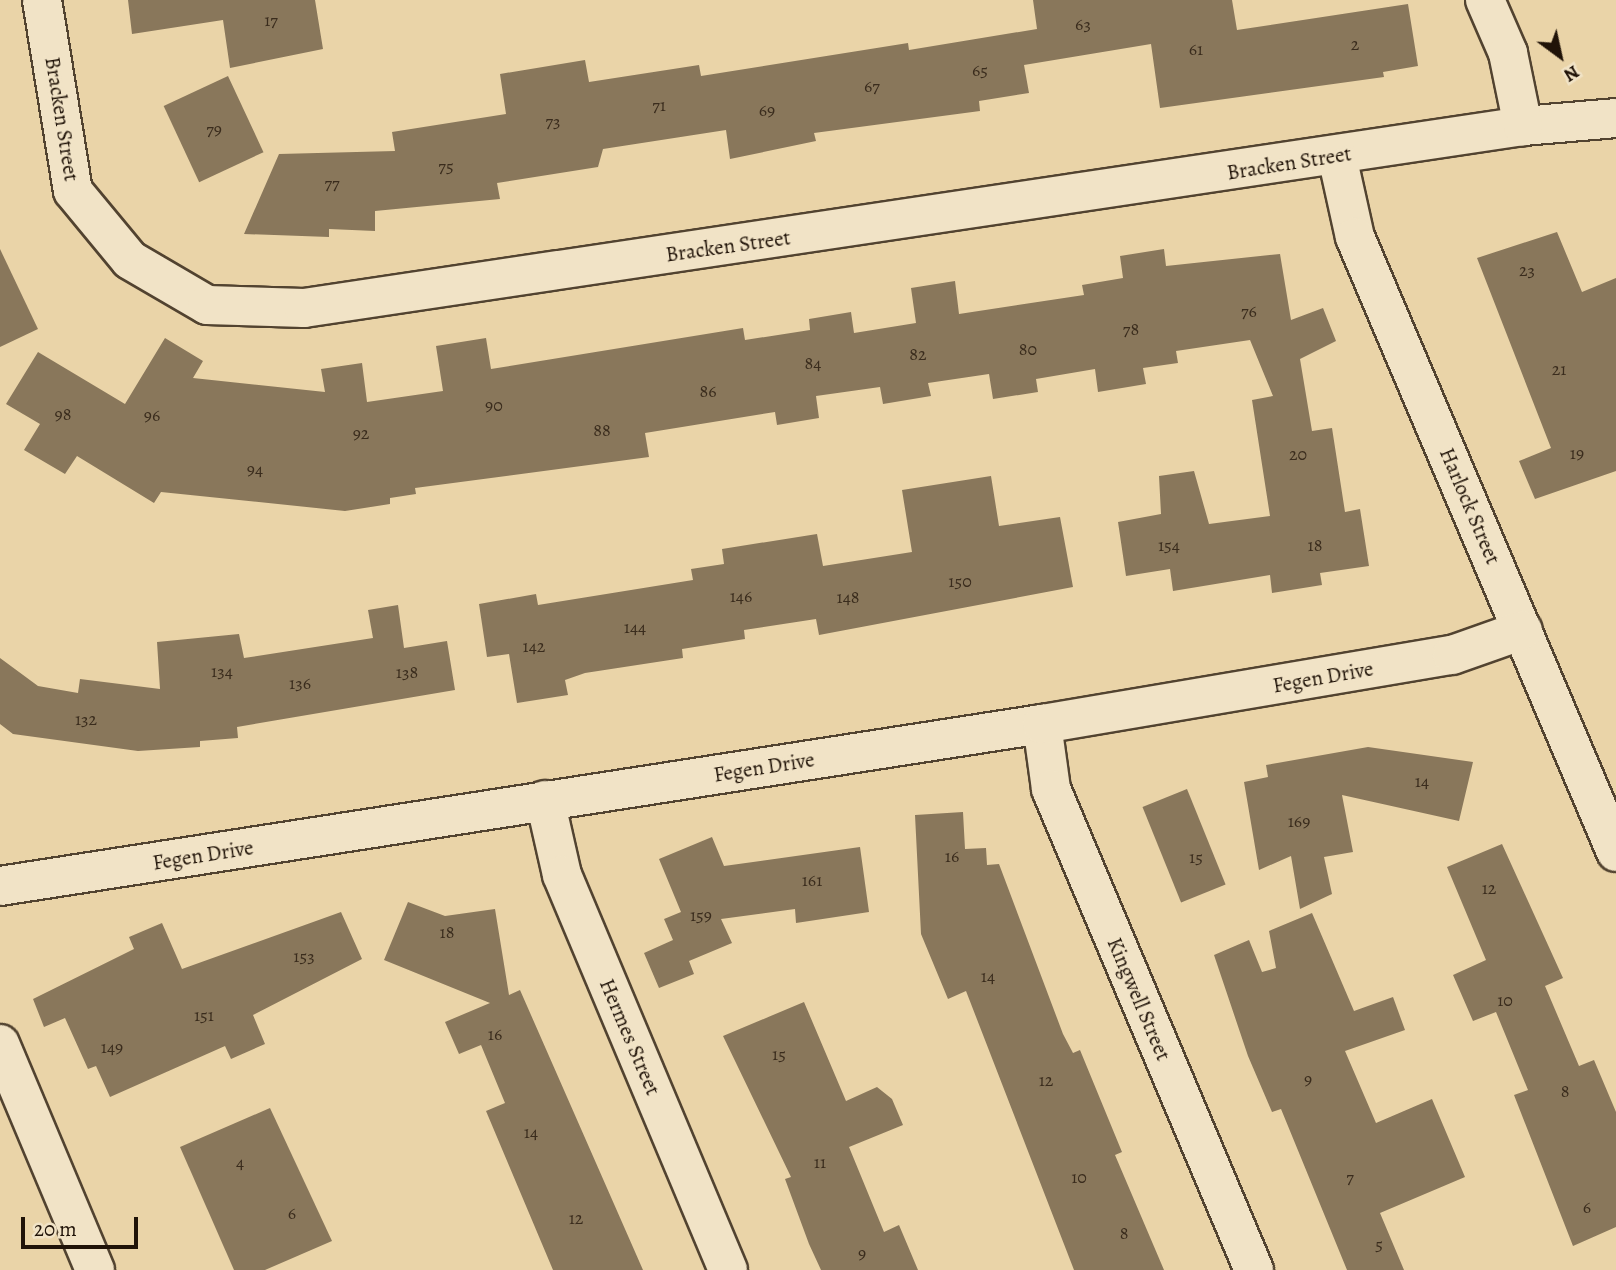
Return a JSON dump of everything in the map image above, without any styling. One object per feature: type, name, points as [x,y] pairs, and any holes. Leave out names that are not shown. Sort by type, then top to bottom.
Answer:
[{"type":"street","name":"Bracken Street","points":[[42,0],[73,191],[130,260],[207,305],[304,308],[1337,156],[1523,126],[1616,118]]},
{"type":"street","points":[[1485,0],[1508,53],[1523,126]]},
{"type":"street","name":"Harlock Street","points":[[1337,156],[1356,237],[1616,852]]},
{"type":"street","name":"Fegen Drive","points":[[0,886],[1042,724],[1452,655],[1523,631]]},
{"type":"street","name":"Kingwell Street","points":[[1042,724],[1051,789],[1254,1270]]},
{"type":"street","name":"Hermes Street","points":[[545,800],[562,875],[727,1270]]},
{"type":"street","points":[[0,1044],[95,1270]]},
{"type":"building","points":[[128,0],[315,0],[323,49],[230,68],[223,20],[132,34]]},
{"type":"building","points":[[1033,0],[1232,0],[1237,30],[1408,4],[1418,66],[1383,72],[1384,77],[1160,108],[1151,44],[1024,65],[1029,93],[979,101],[980,111],[814,133],[816,141],[730,159],[726,130],[603,149],[598,167],[497,183],[500,199],[375,211],[375,231],[329,229],[329,237],[244,234],[279,154],[395,151],[392,132],[506,114],[500,74],[585,60],[589,82],[699,65],[701,76],[908,43],[909,50],[1037,29]]},
{"type":"building","points":[[228,76],[263,152],[199,182],[164,106]]},
{"type":"building","points":[[1557,232],[1582,292],[1616,278],[1616,471],[1535,499],[1519,461],[1551,448],[1477,258]]},
{"type":"building","points":[[0,249],[38,329],[0,347]]},
{"type":"building","points":[[1164,249],[1166,266],[1280,254],[1291,320],[1323,308],[1336,341],[1300,359],[1312,431],[1332,428],[1345,512],[1360,509],[1369,566],[1320,573],[1322,585],[1272,593],[1270,575],[1173,591],[1170,569],[1126,576],[1118,522],[1161,514],[1159,476],[1194,471],[1209,524],[1270,516],[1252,400],[1273,396],[1250,340],[1176,351],[1178,363],[1143,368],[1146,384],[1098,392],[1095,369],[1036,379],[1038,392],[993,399],[989,374],[928,383],[931,396],[883,404],[880,387],[816,396],[819,418],[777,425],[775,412],[645,433],[649,457],[415,488],[416,494],[390,498],[390,504],[345,511],[161,492],[154,503],[77,456],[65,474],[24,450],[40,424],[6,404],[38,352],[125,404],[165,338],[203,361],[193,378],[325,392],[321,369],[362,363],[367,402],[443,391],[436,346],[486,338],[491,369],[743,328],[745,340],[810,330],[809,319],[851,312],[854,333],[916,323],[911,288],[955,281],[959,314],[1084,295],[1082,285],[1123,278],[1120,256]]},
{"type":"building","points":[[991,476],[999,526],[1060,517],[1073,587],[819,635],[816,619],[744,630],[745,639],[682,649],[683,658],[585,673],[565,680],[568,695],[517,703],[509,654],[487,657],[479,604],[536,594],[538,605],[693,580],[691,569],[724,564],[722,549],[817,534],[823,566],[912,552],[902,490]]},
{"type":"building","points":[[398,605],[404,648],[447,641],[455,690],[237,727],[238,738],[200,741],[200,747],[138,751],[13,734],[0,724],[0,658],[38,686],[78,693],[80,679],[160,689],[157,642],[239,634],[244,658],[373,638],[368,610]]},
{"type":"building","points":[[1368,747],[1473,762],[1459,821],[1342,795],[1353,852],[1324,857],[1332,894],[1300,909],[1291,856],[1259,870],[1244,782],[1268,777],[1266,765]]},
{"type":"building","points":[[1187,789],[1226,884],[1181,902],[1142,807]]},
{"type":"building","points":[[963,812],[965,849],[986,848],[987,865],[999,864],[1063,1034],[1073,1053],[1080,1050],[1122,1152],[1115,1155],[1164,1270],[1074,1270],[966,991],[948,999],[921,934],[915,815]]},
{"type":"building","points":[[712,837],[724,866],[860,847],[869,912],[796,923],[795,909],[721,919],[732,943],[689,961],[694,974],[659,988],[644,953],[673,940],[664,919],[681,912],[659,859]]},
{"type":"building","points":[[1502,844],[1563,978],[1545,986],[1579,1066],[1594,1060],[1616,1112],[1616,1227],[1573,1246],[1514,1095],[1528,1090],[1496,1012],[1473,1021],[1453,975],[1486,960],[1447,867]]},
{"type":"building","points":[[408,902],[445,916],[495,909],[509,995],[520,990],[643,1270],[553,1270],[486,1111],[505,1103],[481,1045],[459,1054],[445,1022],[490,1003],[384,960]]},
{"type":"building","points":[[341,912],[362,959],[253,1015],[265,1044],[231,1059],[225,1046],[110,1097],[96,1066],[88,1069],[65,1018],[44,1027],[33,999],[134,949],[129,937],[162,923],[182,969]]},
{"type":"building","points":[[1312,913],[1354,1011],[1393,997],[1405,1030],[1345,1051],[1376,1123],[1432,1099],[1465,1177],[1380,1213],[1404,1270],[1347,1270],[1281,1109],[1272,1112],[1248,1056],[1214,955],[1249,940],[1262,972],[1276,968],[1269,931]]},
{"type":"building","points":[[804,1002],[846,1101],[877,1087],[892,1099],[903,1125],[849,1147],[884,1232],[899,1225],[918,1270],[821,1270],[809,1244],[785,1179],[791,1177],[723,1036]]},
{"type":"building","points":[[270,1108],[332,1241],[265,1270],[234,1270],[180,1147]]}]
